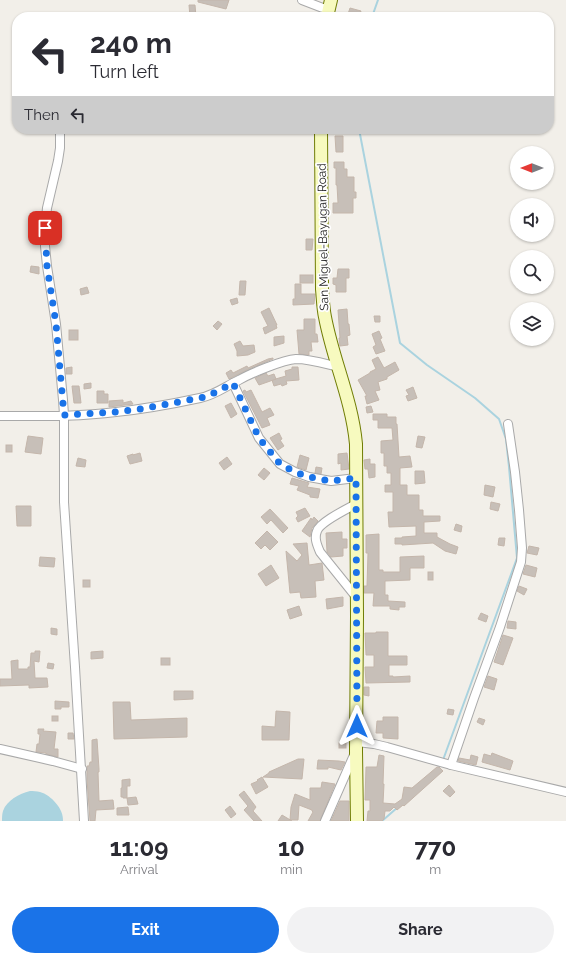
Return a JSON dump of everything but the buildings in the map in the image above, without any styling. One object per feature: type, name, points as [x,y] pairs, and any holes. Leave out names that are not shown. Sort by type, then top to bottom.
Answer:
[{"type":"main road","name":"San Miguel-Bayugan Road","points":[[321,134],[322,289],[325,316],[351,410],[356,444],[357,821]]},
{"type":"street","points":[[302,0],[329,9]]},
{"type":"street","points":[[60,134],[58,161],[46,208],[45,228],[47,266],[56,324],[64,415],[64,502],[84,821]]},
{"type":"street","points":[[0,416],[64,415],[115,412],[200,398],[208,396],[255,372],[296,359],[320,362],[339,367]]},
{"type":"street","points":[[233,383],[259,438],[280,464],[309,477],[331,481],[356,478]]},
{"type":"street","points":[[451,765],[500,627],[521,562],[522,548],[519,510],[508,424]]},
{"type":"street","points":[[356,504],[317,528],[315,540],[320,552],[357,598]]},
{"type":"street","points":[[325,821],[356,746],[374,744],[387,746],[451,765],[566,792]]},
{"type":"street","points":[[0,749],[53,761],[82,770]]},
{"type":"water","points":[[30,791],[40,792],[52,799],[59,807],[63,816],[63,821],[2,821],[3,811],[7,804],[18,796]]},
{"type":"waterway","points":[[374,12],[378,0]]},
{"type":"waterway","points":[[360,134],[400,343],[427,365],[475,398],[499,419],[506,439],[517,558],[443,760]]},
{"type":"waterway","points":[[382,821],[398,807]]},
{"type":"route","points":[[45,228],[47,266],[56,324],[64,415],[140,409],[200,398],[208,396],[233,383],[259,438],[280,464],[309,477],[331,481],[356,478],[357,726]]}]
